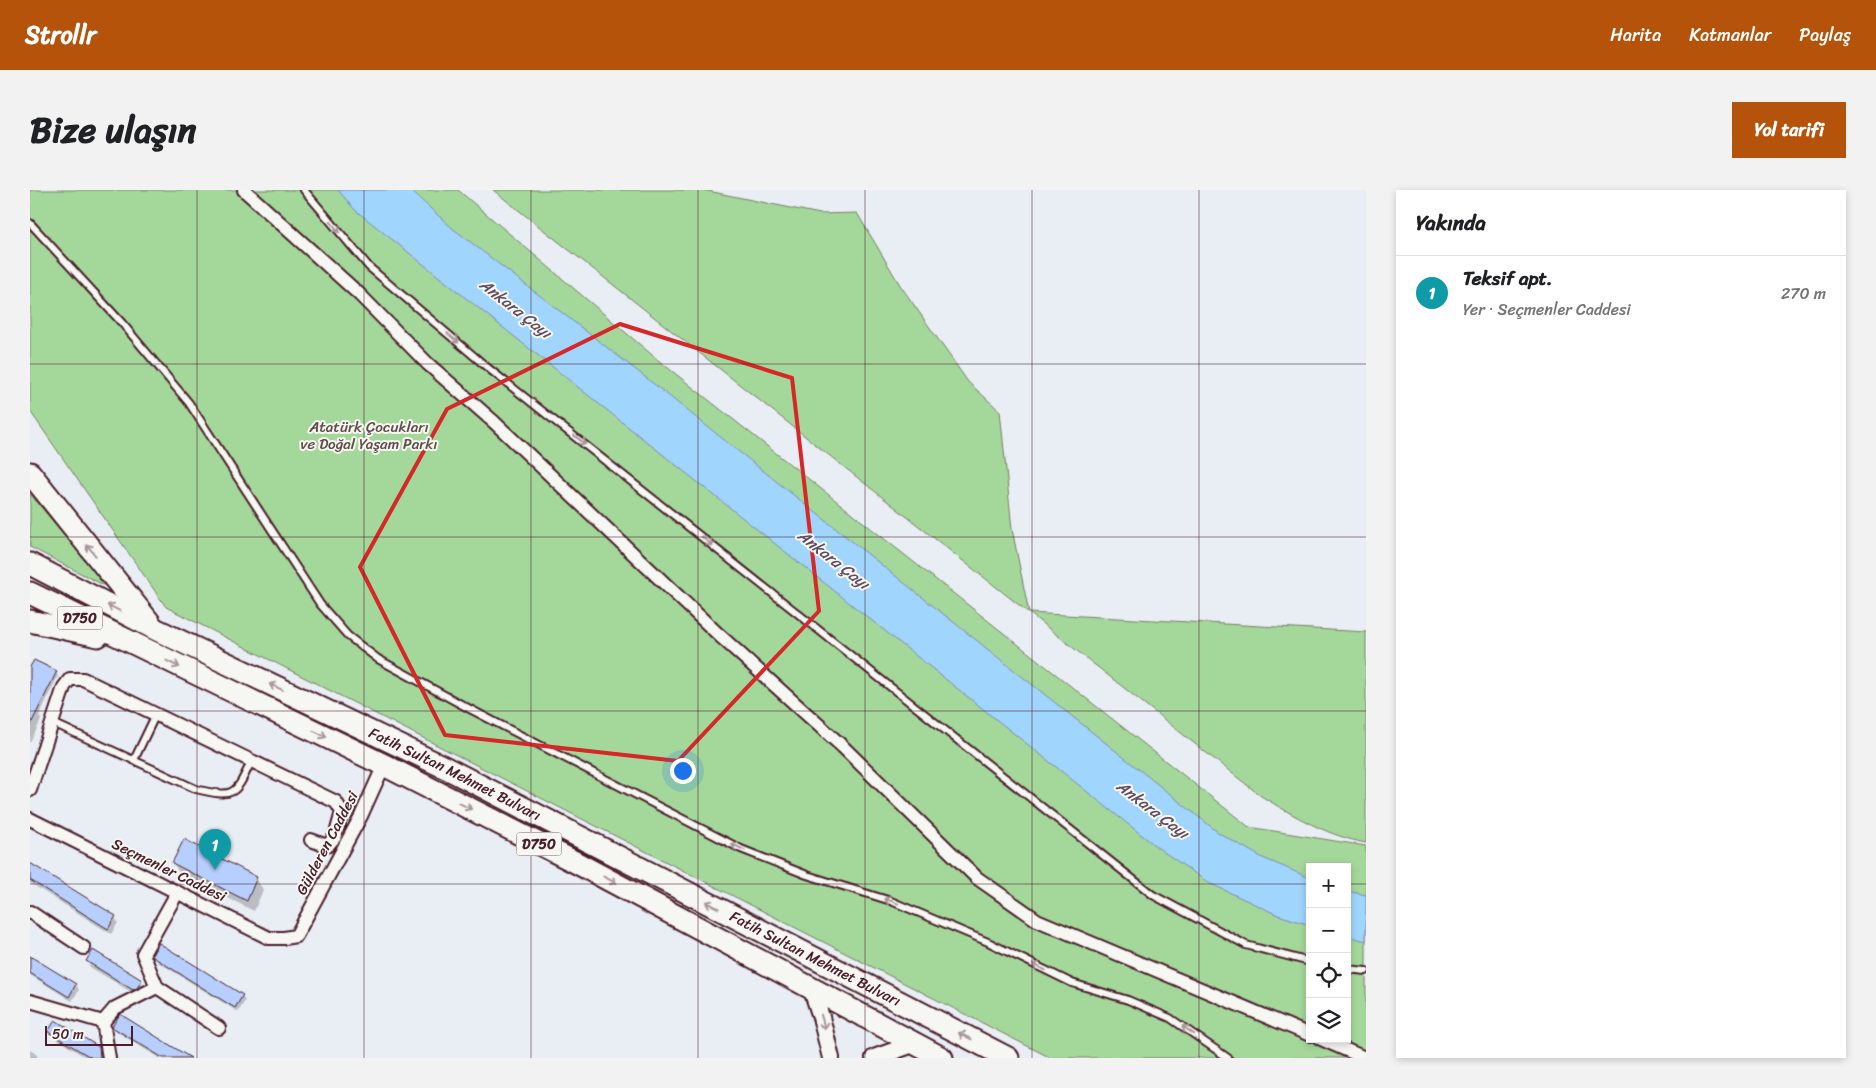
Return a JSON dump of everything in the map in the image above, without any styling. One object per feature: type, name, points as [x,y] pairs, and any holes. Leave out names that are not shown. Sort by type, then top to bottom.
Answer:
[{"type":"highway","points":[[30,473],[155,629]]},
{"type":"highway","name":"Fatih Sultan Mehmet Bulvarı","points":[[30,564],[155,629],[446,768],[1008,1058]]},
{"type":"highway","name":"Fatih Sultan Mehmet Bulvarı","points":[[30,593],[129,643],[384,765],[592,871],[942,1058]]},
{"type":"highway","points":[[30,621],[129,643]]},
{"type":"main road","points":[[811,987],[831,1058]]},
{"type":"main road","points":[[874,1058],[913,1044]]},
{"type":"street","points":[[244,190],[359,294],[428,364],[494,422],[718,634],[844,747],[977,878],[1037,920],[1306,1033]]},
{"type":"street","points":[[30,790],[64,687],[70,679],[83,679],[336,802],[342,812],[335,837],[327,846],[311,840]]},
{"type":"street","name":"Gülderen Caddesi","points":[[296,936],[361,816],[384,765]]},
{"type":"street","name":"Seçmenler Caddesi","points":[[30,819],[269,938],[296,936]]},
{"type":"street","points":[[177,893],[143,954],[157,987],[219,1028]]},
{"type":"street","points":[[30,912],[84,948]]},
{"type":"street","points":[[102,1022],[115,1008],[157,987]]},
{"type":"street","points":[[30,1001],[102,1022]]},
{"type":"street","points":[[102,1022],[109,1058]]},
{"type":"street","points":[[1330,1043],[1365,1058]]},
{"type":"lane","points":[[304,190],[369,266],[488,368],[1153,895],[1246,945],[1306,961]]},
{"type":"lane","points":[[30,223],[122,322],[189,403],[320,604],[348,636],[378,659],[468,708],[741,849],[807,874],[891,901],[988,942],[1072,983],[1128,1000],[1170,1018],[1228,1058]]},
{"type":"lane","points":[[134,760],[156,714]]},
{"type":"lane","points":[[53,723],[196,789],[227,793],[238,788],[251,762]]},
{"type":"lane","points":[[1351,969],[1366,971]]},
{"type":"highlighted area","points":[[620,324],[792,378],[819,611],[678,761],[445,735],[360,567],[447,409]]},
{"type":"green space","name":"Atatürk Çocukları ve Doğal Yaşam Parkı","points":[[30,190],[458,190],[658,360],[1249,827],[1366,846],[1366,1058],[1051,1058],[166,607],[30,411]]},
{"type":"green space","points":[[493,190],[703,190],[820,214],[857,213],[900,285],[968,382],[1000,411],[1012,529],[1029,613]]},
{"type":"green space","points":[[30,494],[109,588],[30,547]]},
{"type":"green space","points":[[1029,613],[1366,632],[1366,843],[1338,836],[1299,818],[1261,796]]},
{"type":"water","name":"Ankara Çayı","points":[[338,190],[410,190],[451,227],[640,373],[1219,833],[1263,858],[1306,876],[1306,924],[1278,915],[1209,883],[1158,848],[355,210]]},
{"type":"water","points":[[1351,892],[1366,895],[1366,941],[1351,937]]},
{"type":"building","points":[[34,660],[57,671],[30,726],[30,667]]},
{"type":"building","points":[[184,839],[257,877],[247,901],[172,863]]},
{"type":"building","points":[[30,863],[116,916],[108,929],[30,880]]},
{"type":"building","points":[[159,943],[243,995],[235,1008],[153,957],[152,955]]},
{"type":"building","points":[[93,950],[142,980],[137,988],[133,990],[86,961]]},
{"type":"building","points":[[30,956],[76,984],[69,997],[30,973]]},
{"type":"building","points":[[120,1014],[191,1058],[163,1058],[112,1027]]},
{"type":"building","points":[[55,1020],[99,1047],[100,1058],[92,1058],[48,1032]]},
{"type":"place","name":"Teksif apt.","points":[[215,870]]}]
